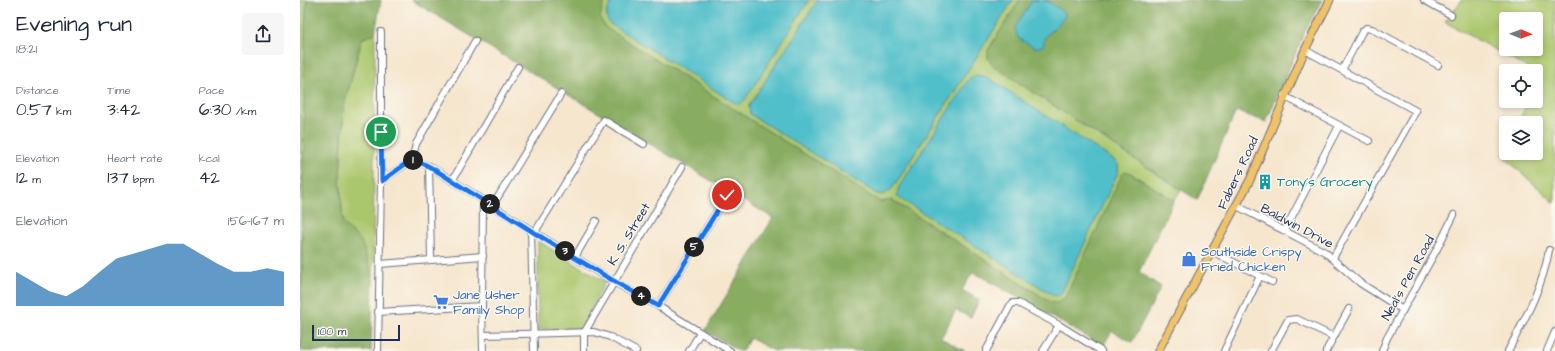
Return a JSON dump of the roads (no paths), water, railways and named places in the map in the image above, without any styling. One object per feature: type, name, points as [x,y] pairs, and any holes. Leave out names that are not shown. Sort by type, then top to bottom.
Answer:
[{"type":"main road","name":"Fabers Road","points":[[1158,351],[1250,180],[1284,96],[1330,0]]},
{"type":"street","points":[[1424,0],[1451,15]]},
{"type":"street","points":[[1342,70],[1362,32],[1366,28],[1372,28],[1438,65]]},
{"type":"street","points":[[378,351],[382,181],[381,32]]},
{"type":"street","points":[[382,181],[412,160],[416,144],[475,41]]},
{"type":"street","points":[[1305,50],[1416,111],[1333,258]]},
{"type":"street","points":[[452,181],[518,67]]},
{"type":"street","points":[[493,205],[561,94]]},
{"type":"street","points":[[1284,96],[1369,141]]},
{"type":"street","points":[[534,351],[533,231],[604,120],[644,144]]},
{"type":"street","points":[[1285,230],[1339,126]]},
{"type":"street","points":[[412,160],[429,166],[614,282],[658,306],[730,351]]},
{"type":"street","points":[[429,166],[431,259]]},
{"type":"street","name":"K. S. Street","points":[[584,333],[682,168]]},
{"type":"street","points":[[658,306],[727,195]]},
{"type":"street","points":[[483,200],[483,351]]},
{"type":"street","name":"Baldwin Drive","points":[[1237,206],[1325,252],[1360,283],[1403,310]]},
{"type":"street","name":"Neal's Pen Road","points":[[1382,351],[1387,338],[1437,250],[1454,215]]},
{"type":"street","points":[[575,257],[596,221]]},
{"type":"street","points":[[1508,351],[1533,303],[1549,250]]},
{"type":"street","points":[[1212,251],[1272,282]]},
{"type":"street","points":[[380,264],[483,256]]},
{"type":"street","points":[[1224,351],[1260,276]]},
{"type":"street","points":[[986,351],[1013,303],[1022,305],[1101,351]]},
{"type":"street","points":[[378,312],[482,306]]},
{"type":"street","points":[[1326,351],[1349,309]]},
{"type":"street","points":[[1271,351],[1288,320],[1292,319],[1297,319],[1334,337]]},
{"type":"street","points":[[1043,351],[1059,326]]},
{"type":"street","points":[[1547,351],[1555,332]]},
{"type":"street","points":[[584,333],[584,351]]},
{"type":"street","points":[[689,351],[700,333]]},
{"type":"street","points":[[483,335],[602,334],[636,351]]},
{"type":"water","points":[[613,0],[809,0],[744,101],[739,104],[735,103],[609,23],[607,14]]},
{"type":"water","points":[[818,0],[1013,0],[894,186],[885,194],[877,194],[750,114],[749,106]]},
{"type":"water","points":[[1044,0],[1065,13],[1064,18],[1045,37],[1043,46],[1035,48],[1018,38],[1015,27],[1032,1]]},
{"type":"water","points":[[976,75],[987,77],[1115,161],[1118,165],[1118,172],[1061,294],[1057,296],[1053,295],[899,198],[897,194],[899,187],[965,85],[970,78]]},
{"type":"place","name":"Tony's Grocery","points":[[1265,182]]},
{"type":"place","name":"Southside Crispy Fried Chicken","points":[[1189,259]]},
{"type":"place","name":"Jane Usher Family Shop","points":[[441,302]]}]
